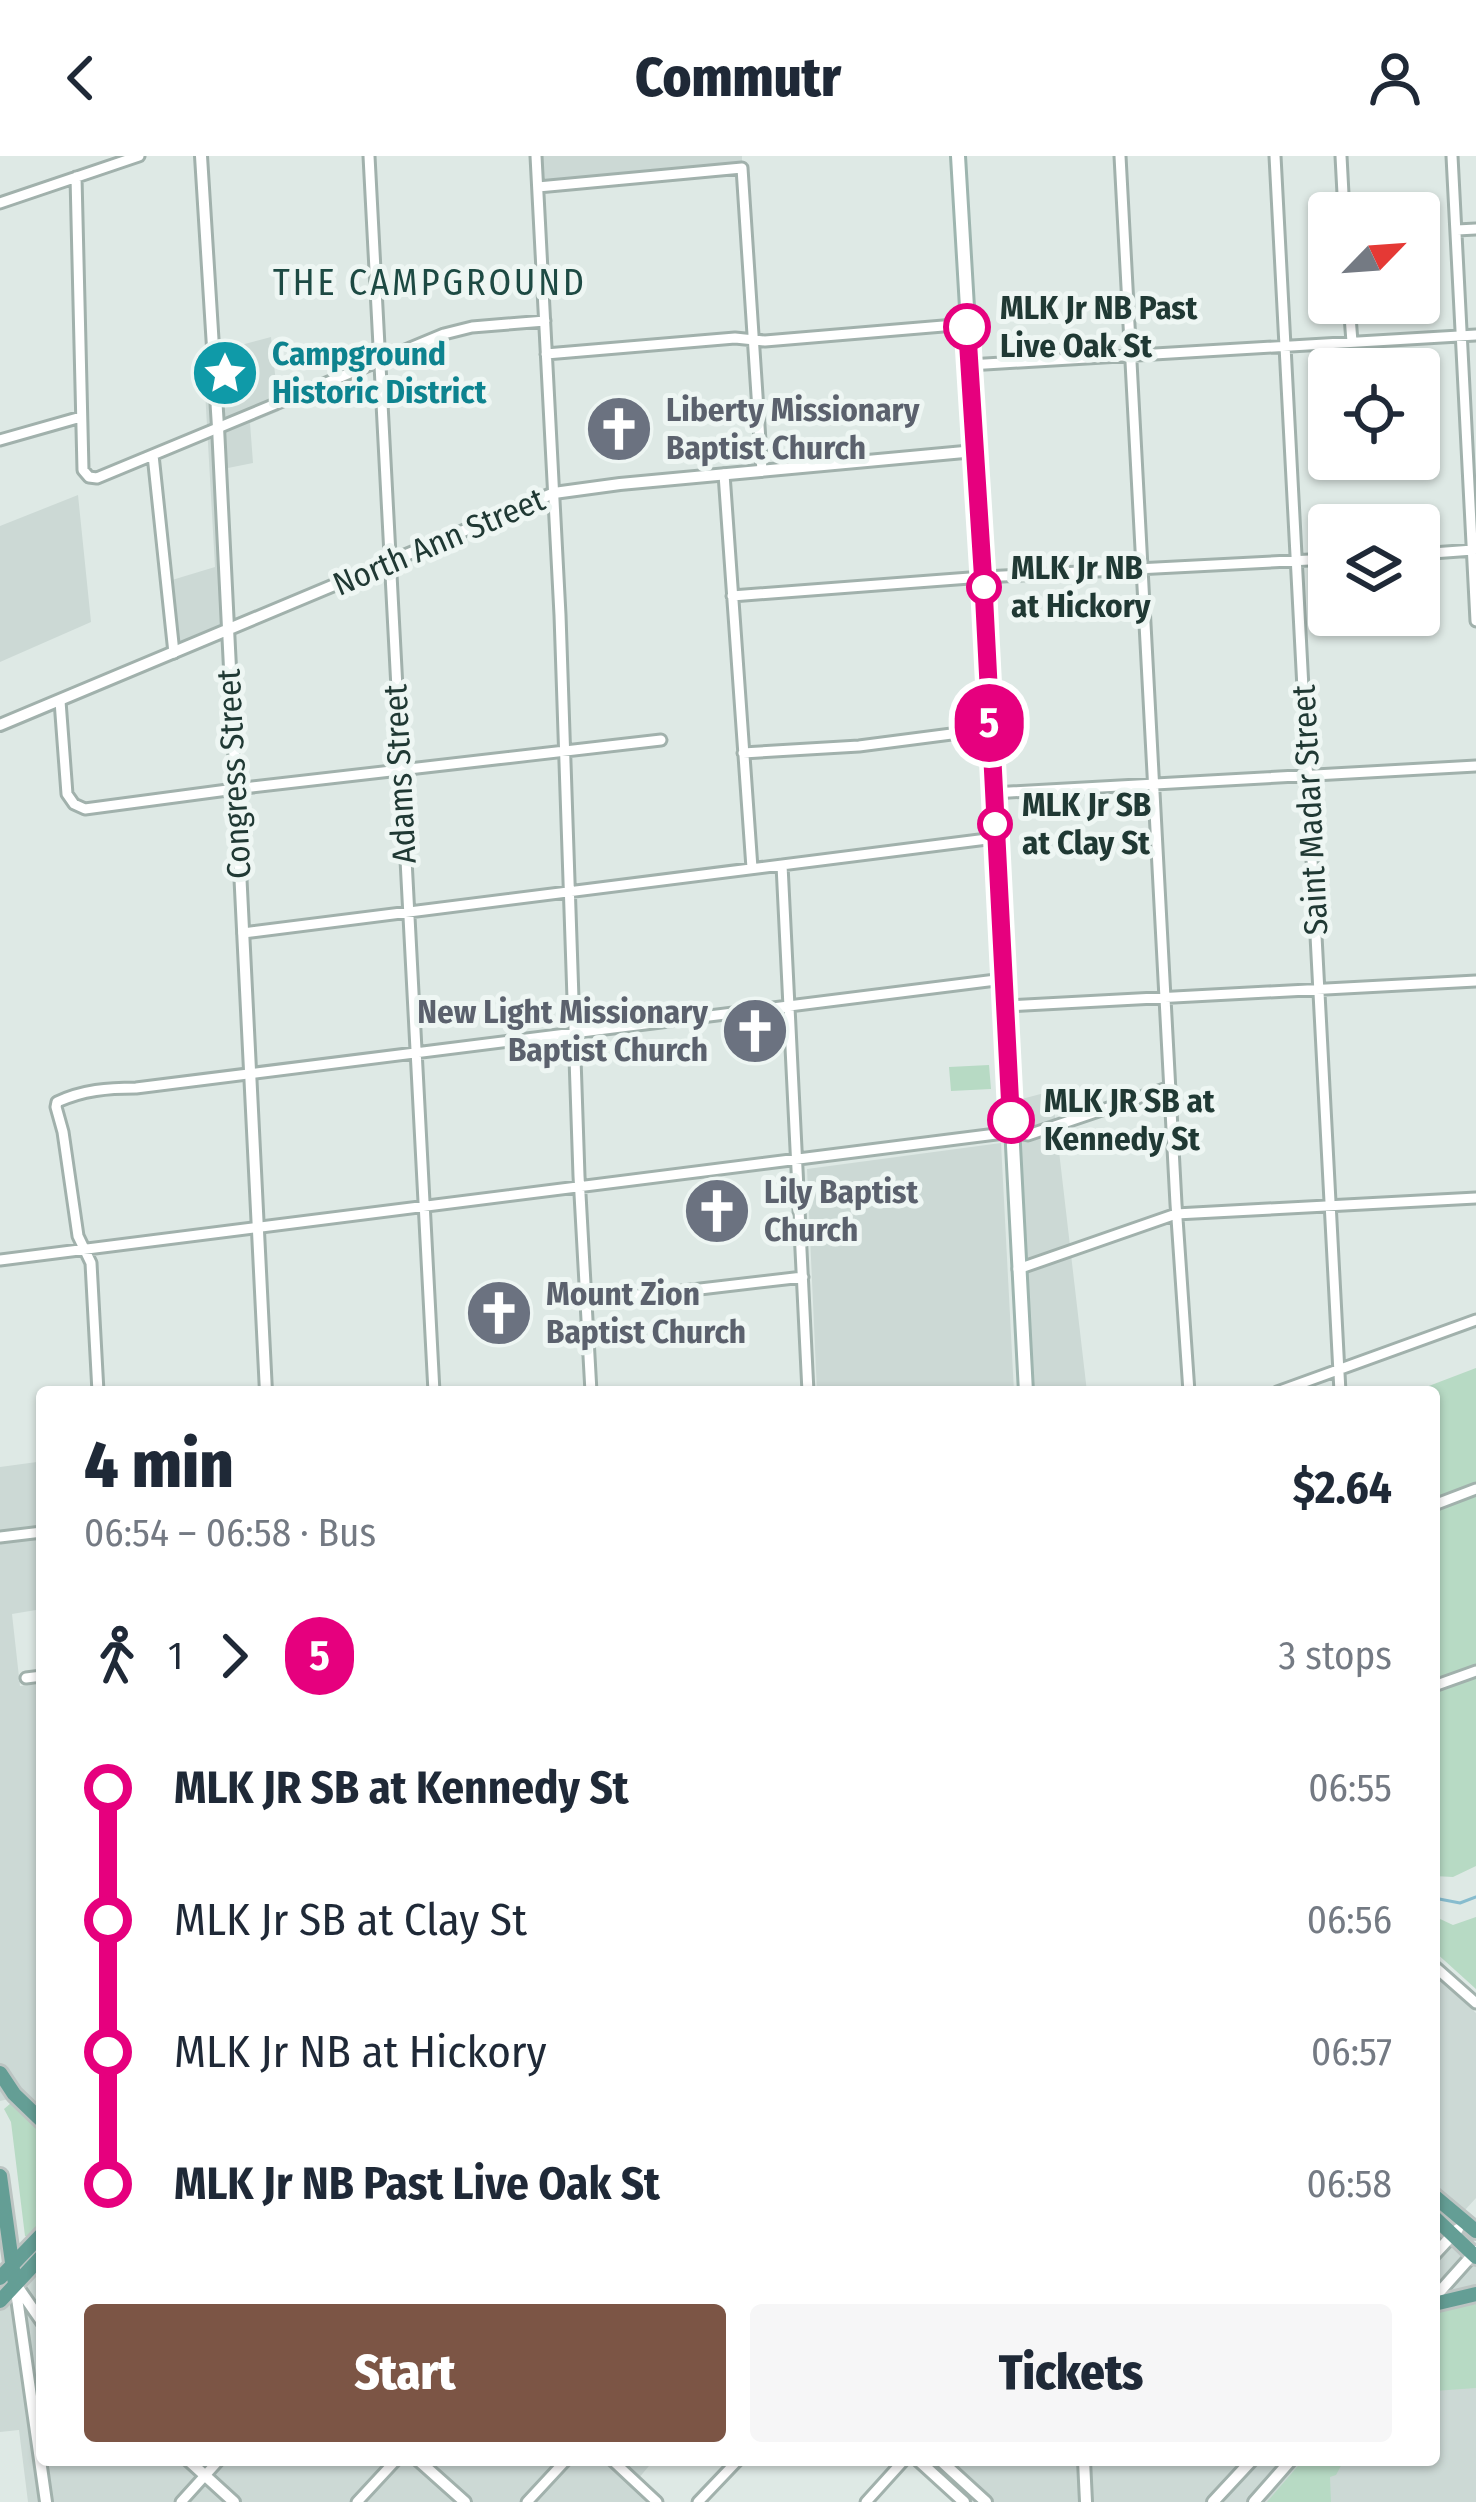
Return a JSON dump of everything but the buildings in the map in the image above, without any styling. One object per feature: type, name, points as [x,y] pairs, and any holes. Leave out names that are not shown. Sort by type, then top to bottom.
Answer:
[{"type":"main road","points":[[958,156],[1025,1386]]},
{"type":"main road","points":[[0,2073],[36,2115]]},
{"type":"main road","points":[[0,2176],[13,2265],[0,2301]]},
{"type":"main road","points":[[1440,2201],[1470,2227]]},
{"type":"main road","points":[[1440,2222],[1475,2254]]},
{"type":"main road","points":[[13,2265],[36,2240]]},
{"type":"main road","points":[[8,2281],[36,2260]]},
{"type":"main road","points":[[1440,2300],[1476,2294]]},
{"type":"street","points":[[0,203],[139,156]]},
{"type":"street","name":"Congress Street","points":[[201,156],[266,1386]]},
{"type":"street","name":"Adams Street","points":[[369,156],[434,1386]]},
{"type":"street","points":[[536,156],[591,1386]]},
{"type":"street","points":[[1120,156],[1176,1214],[1190,1386]]},
{"type":"street","name":"Saint Madar Street","points":[[1275,156],[1340,1386]]},
{"type":"street","points":[[1341,156],[1343,192]]},
{"type":"street","points":[[1452,156],[1476,621]]},
{"type":"street","points":[[538,187],[742,168],[762,471]]},
{"type":"street","points":[[76,177],[83,470],[89,477],[97,478],[444,334],[544,321]]},
{"type":"street","points":[[1456,230],[1476,229]]},
{"type":"street","points":[[547,355],[967,324]]},
{"type":"street","points":[[1351,324],[1352,342]]},
{"type":"street","points":[[969,364],[1476,335]]},
{"type":"street","points":[[0,440],[81,418]]},
{"type":"street","name":"North Ann Street","points":[[0,724],[554,493],[975,452]]},
{"type":"street","points":[[153,455],[174,652]]},
{"type":"street","points":[[724,474],[752,868]]},
{"type":"street","points":[[1440,552],[1474,550]]},
{"type":"street","points":[[732,596],[983,577],[1308,561]]},
{"type":"street","points":[[60,701],[68,794],[85,809],[661,740]]},
{"type":"street","points":[[743,754],[859,746],[990,729]]},
{"type":"street","points":[[993,794],[1476,766]]},
{"type":"street","points":[[243,933],[995,838]]},
{"type":"street","points":[[782,865],[808,1386]]},
{"type":"street","points":[[98,1386],[91,1263],[78,1236],[57,1102],[102,1088],[136,1088],[1004,979]]},
{"type":"street","points":[[1006,1006],[1476,981]]},
{"type":"street","points":[[0,1260],[1012,1132],[1028,1135],[1170,1087]]},
{"type":"street","points":[[1018,1268],[1176,1214],[1476,1198]]},
{"type":"street","points":[[587,1298],[803,1277]]},
{"type":"street","points":[[1294,1386],[1476,1320]]},
{"type":"street","points":[[1440,1502],[1476,1489]]},
{"type":"street","points":[[0,1537],[36,1533]]},
{"type":"street","points":[[1440,1684],[1476,1671]]},
{"type":"street","points":[[26,1678],[36,1677]]},
{"type":"street","points":[[1440,1971],[1476,2003]]},
{"type":"street","points":[[1440,2248],[1453,2234],[1470,2227],[1476,2209]]},
{"type":"street","points":[[1440,2294],[1475,2254]]},
{"type":"street","points":[[8,2281],[36,2316]]},
{"type":"street","points":[[8,2281],[36,2423]]},
{"type":"street","points":[[44,2466],[46,2502]]},
{"type":"street","points":[[195,2466],[234,2502]]},
{"type":"street","points":[[181,2502],[213,2466]]},
{"type":"street","points":[[357,2502],[390,2466]]},
{"type":"street","points":[[425,2466],[465,2502]]},
{"type":"street","points":[[527,2502],[560,2466]]},
{"type":"street","points":[[618,2466],[657,2502]]},
{"type":"street","points":[[698,2502],[732,2466]]},
{"type":"street","points":[[866,2502],[899,2466]]},
{"type":"street","points":[[925,2466],[964,2502]]},
{"type":"street","points":[[947,2466],[986,2502]]},
{"type":"street","points":[[1084,2466],[1086,2502]]},
{"type":"street","points":[[1214,2502],[1244,2466]]},
{"type":"street","points":[[1254,2502],[1286,2466]]},
{"type":"shaded area","points":[[536,156],[742,156],[742,168],[538,187]]},
{"type":"shaded area","points":[[271,337],[279,411],[250,423],[253,463],[223,469],[233,624],[178,647],[172,580],[215,567],[203,355]]},
{"type":"shaded area","points":[[78,495],[91,622],[0,662],[0,526]]},
{"type":"shaded area","points":[[1052,1091],[1086,1386],[1031,1386],[1014,1101]]},
{"type":"shaded area","points":[[1001,1143],[1014,1386],[817,1386],[807,1169]]},
{"type":"shaded area","points":[[36,1462],[36,1610],[12,1614],[20,1686],[36,1685],[36,2109],[22,2096],[0,2101],[0,1467]]},
{"type":"shaded area","points":[[1440,1980],[1476,2013],[1476,2198],[1454,2222],[1476,2243],[1476,2502],[968,2502],[929,2466],[1440,2466]]},
{"type":"shaded area","points":[[36,2229],[36,2466],[649,2466],[638,2479],[663,2502],[28,2502],[19,2430],[0,2432],[0,2272]]},
{"type":"green space","points":[[989,1065],[991,1089],[951,1091],[949,1067]]},
{"type":"green space","points":[[1476,1368],[1476,1866],[1453,1877],[1440,1876],[1440,1386],[1429,1386]]},
{"type":"green space","points":[[1476,1917],[1476,1989],[1440,1956],[1440,1919],[1453,1925]]},
{"type":"green space","points":[[11,2103],[36,2126],[36,2229],[29,2237],[25,2236],[11,2122],[4,2109]]},
{"type":"green space","points":[[1476,2304],[1476,2388],[1440,2391],[1440,2310]]},
{"type":"green space","points":[[1298,2466],[1341,2466],[1330,2477],[1331,2502],[1267,2502]]},
{"type":"waterway","points":[[1440,1899],[1460,1903],[1476,1897]]},
{"type":"bus line","name":"5","points":[[967,327],[1011,1120]]},
{"type":"place","name":"MLK Jr NB Past Live Oak St","points":[[967,327]]},
{"type":"place","name":"Campground Historic District","points":[[225,373]]},
{"type":"place","name":"Liberty Missionary Baptist Church","points":[[619,429]]},
{"type":"place","name":"MLK Jr NB at Hickory","points":[[984,587]]},
{"type":"place","name":"MLK Jr SB at Clay St","points":[[995,824]]},
{"type":"place","name":"New Light Missionary Baptist Church","points":[[755,1031]]},
{"type":"place","name":"MLK JR SB at Kennedy St","points":[[1011,1120]]},
{"type":"place","name":"Lily Baptist Church","points":[[717,1211]]},
{"type":"place","name":"Mount Zion Baptist Church","points":[[499,1313]]},
{"type":"district","name":"THE CAMPGROUND","points":[[430,283]]}]
